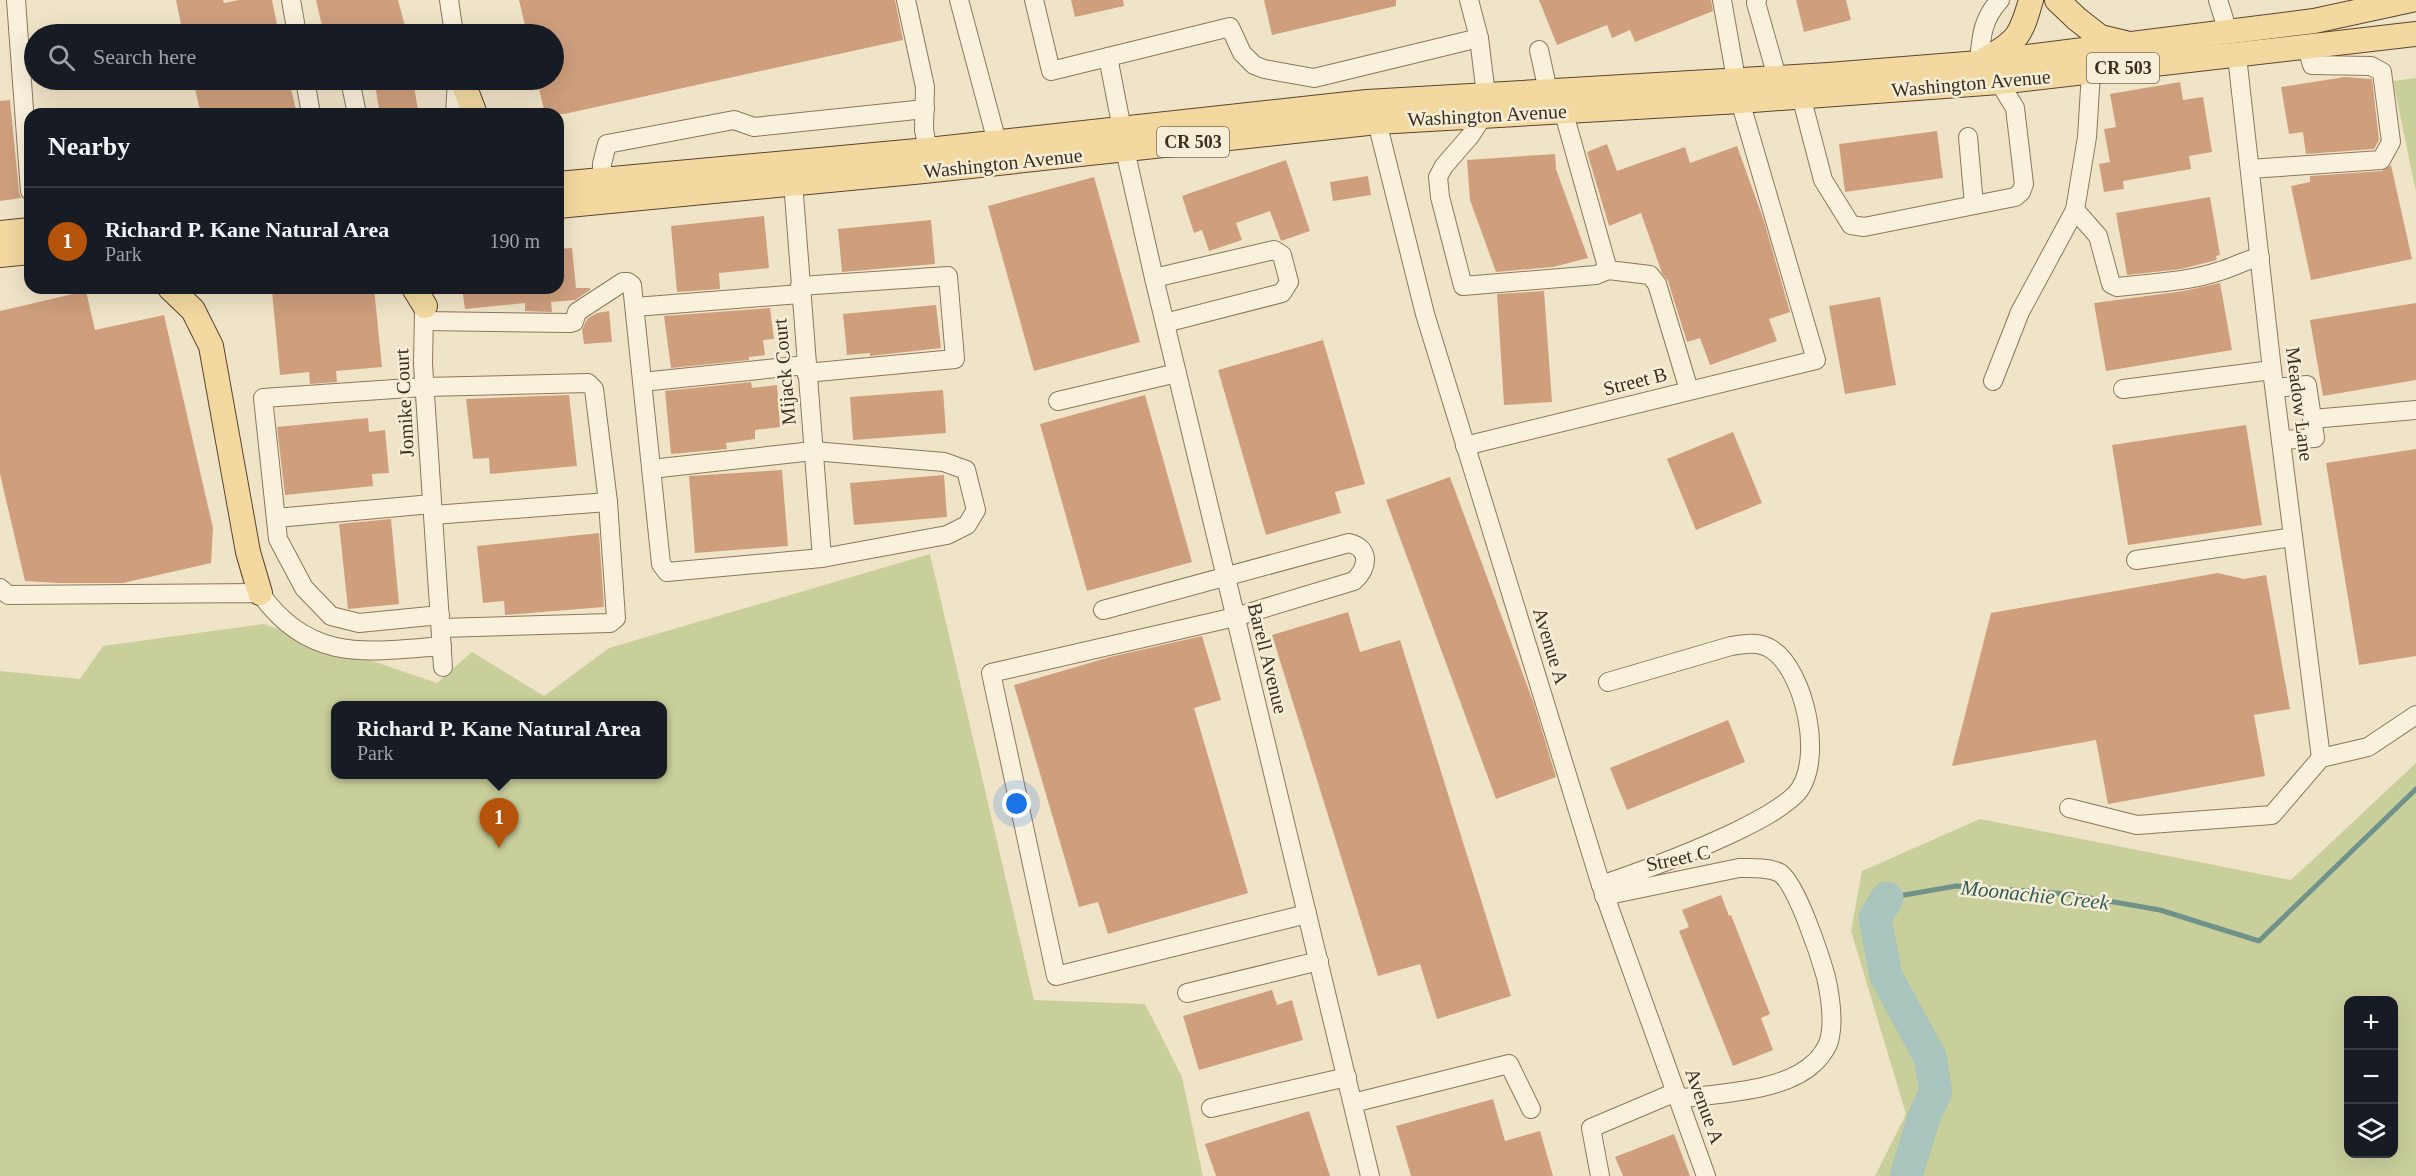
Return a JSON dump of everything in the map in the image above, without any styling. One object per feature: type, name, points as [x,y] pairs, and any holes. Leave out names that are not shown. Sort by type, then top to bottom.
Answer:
[{"type":"main road","points":[[1979,63],[2008,47],[2022,29],[2031,0]]},
{"type":"main road","points":[[2057,0],[2100,36],[2130,45]]},
{"type":"main road","name":"Washington Avenue","points":[[564,205],[793,182],[1124,139],[1368,102],[1563,110],[1738,90],[1777,77],[1979,63],[2130,45],[2314,21],[2370,4],[2411,0]]},
{"type":"main road","name":"Washington Avenue","points":[[564,183],[996,142],[1124,139],[1377,122],[1485,105],[1548,91],[1738,90],[1801,96],[1999,82],[2416,34]]},
{"type":"main road","points":[[466,90],[473,108]]},
{"type":"main road","points":[[0,233],[24,231]]},
{"type":"main road","points":[[0,255],[24,253]]},
{"type":"main road","points":[[177,294],[194,310],[211,346],[248,552],[260,593]]},
{"type":"street","points":[[16,0],[24,109]]},
{"type":"street","points":[[291,0],[295,24]]},
{"type":"street","points":[[449,0],[453,24]]},
{"type":"street","points":[[906,0],[925,87],[924,130],[928,150]]},
{"type":"street","points":[[959,0],[996,142]]},
{"type":"street","points":[[1034,0],[1051,71],[1230,27],[1242,53],[1254,65],[1314,78],[1472,40]]},
{"type":"street","points":[[1469,0],[1472,40],[1485,105],[1438,177],[1440,197],[1463,286],[1596,275],[1608,270],[1650,275],[1657,284],[1689,390]]},
{"type":"street","points":[[1722,0],[1738,90]]},
{"type":"street","points":[[1757,0],[1777,77]]},
{"type":"street","points":[[1979,63],[1982,27],[1991,10],[2000,0]]},
{"type":"street","points":[[2218,0],[2228,32]]},
{"type":"street","points":[[2250,169],[2380,160],[2391,142],[2382,72],[2371,66],[2312,65],[2307,48]]},
{"type":"street","points":[[1539,50],[1548,91]]},
{"type":"street","name":"Meadow Lane","points":[[2237,56],[2321,758]]},
{"type":"street","name":"Barell Avenue","points":[[1108,57],[1154,278],[1370,1176]]},
{"type":"street","points":[[1993,381],[2019,312],[2075,210],[2087,137],[2091,72]]},
{"type":"street","points":[[1801,96],[1823,180],[1851,225],[1864,227],[2015,197],[2021,192],[2024,184],[2015,108],[1999,82]]},
{"type":"street","points":[[307,90],[310,108]]},
{"type":"street","points":[[352,90],[356,108]]},
{"type":"street","points":[[455,108],[456,90]]},
{"type":"street","name":"Street B","points":[[1465,446],[1816,360],[1738,90]]},
{"type":"street","points":[[602,180],[602,164],[607,144],[734,120],[754,127],[925,109]]},
{"type":"street","points":[[1563,110],[1608,270]]},
{"type":"street","name":"Avenue A","points":[[1377,122],[1425,314],[1603,891],[1706,1176]]},
{"type":"street","points":[[1968,137],[1974,205]]},
{"type":"street","name":"Mijack Court","points":[[793,182],[822,558]]},
{"type":"street","points":[[2075,210],[2098,236],[2110,284],[2117,287],[2195,278],[2260,257]]},
{"type":"street","points":[[1154,278],[1274,250],[1282,255],[1289,282],[1282,293],[1165,323]]},
{"type":"street","points":[[635,307],[948,276],[955,359],[642,382]]},
{"type":"street","points":[[422,301],[570,323],[574,322],[577,312],[623,282],[632,285],[635,307],[642,382],[651,470],[661,564],[667,572],[822,558],[947,535],[967,525],[976,510],[966,470],[944,462],[813,451],[651,470]]},
{"type":"street","name":"Jomike Court","points":[[422,301],[424,387],[441,630]]},
{"type":"street","points":[[1058,401],[1177,373]]},
{"type":"street","points":[[2123,388],[2274,379],[2307,385],[2315,438],[2282,440]]},
{"type":"street","points":[[588,383],[594,389],[608,502],[616,618],[610,622],[441,630],[359,623],[331,616],[304,588],[278,539],[263,398],[424,387],[588,383]]},
{"type":"street","points":[[2312,420],[2416,410]]},
{"type":"street","points":[[276,518],[608,502]]},
{"type":"street","points":[[2136,560],[2293,537]]},
{"type":"street","points":[[1103,610],[1349,543],[1357,545],[1363,551],[1366,559],[1362,573],[1354,580],[1236,617],[991,673],[1056,976],[1307,914]]},
{"type":"street","points":[[0,588],[8,595],[260,593],[276,615],[288,626],[316,642],[373,651],[441,630]]},
{"type":"street","points":[[441,630],[443,667]]},
{"type":"street","points":[[1603,891],[1749,825],[1779,807],[1797,793],[1806,776],[1811,754],[1809,727],[1794,676],[1786,661],[1769,648],[1750,643],[1731,646],[1608,682]]},
{"type":"street","points":[[2069,808],[2137,825],[2272,815],[2321,758],[2368,747],[2416,715]]},
{"type":"street","name":"Street C","points":[[1603,891],[1739,868],[1760,868],[1779,873],[1794,890],[1826,978],[1831,1017],[1829,1042],[1815,1063],[1797,1076],[1768,1086],[1677,1095]]},
{"type":"street","points":[[1187,993],[1318,961]]},
{"type":"street","points":[[1353,1103],[1509,1064],[1531,1109]]},
{"type":"street","points":[[1211,1108],[1347,1077]]},
{"type":"street","points":[[1600,1176],[1591,1128],[1677,1095]]},
{"type":"green space","points":[[2416,78],[2416,192],[2393,81]]},
{"type":"green space","points":[[930,554],[1034,1000],[1145,1004],[1182,1077],[1203,1176],[0,1176],[0,671],[80,679],[103,646],[264,624],[437,683],[472,652],[544,696],[609,648]]},
{"type":"green space","points":[[2416,763],[2416,1176],[1875,1176],[1906,1114],[1851,931],[1862,871],[1980,819],[2291,880]]},
{"type":"building","points":[[176,0],[223,0],[224,3],[239,0],[272,0],[277,24],[181,24]]},
{"type":"building","points":[[316,0],[398,0],[404,24],[322,24]]},
{"type":"building","points":[[519,0],[895,0],[903,40],[564,114],[564,108],[544,108],[539,90],[564,90],[564,24],[525,24]]},
{"type":"building","points":[[1071,0],[1123,0],[1124,6],[1075,17]]},
{"type":"building","points":[[1264,0],[1396,0],[1396,6],[1272,35]]},
{"type":"building","points":[[1539,0],[1711,0],[1713,11],[1635,42],[1630,30],[1612,38],[1607,25],[1557,45]]},
{"type":"building","points":[[1796,0],[1846,0],[1851,20],[1804,32]]},
{"type":"building","points":[[2345,77],[2372,79],[2379,140],[2374,149],[2306,154],[2303,132],[2289,134],[2281,87]]},
{"type":"building","points":[[2180,82],[2183,100],[2203,97],[2212,152],[2189,156],[2191,169],[2123,181],[2124,189],[2104,192],[2099,164],[2110,162],[2104,129],[2116,127],[2110,94]]},
{"type":"building","points":[[195,90],[291,90],[296,108],[200,108]]},
{"type":"building","points":[[376,90],[415,90],[418,108],[379,108]]},
{"type":"building","points":[[10,100],[21,198],[0,201],[0,101]]},
{"type":"building","points":[[1937,131],[1943,178],[1845,192],[1839,144]]},
{"type":"building","points":[[1607,144],[1617,171],[1685,147],[1690,163],[1737,146],[1764,221],[1790,312],[1769,319],[1777,341],[1710,365],[1700,338],[1687,342],[1668,281],[1662,273],[1641,213],[1609,226],[1587,152]]},
{"type":"building","points":[[1555,154],[1556,169],[1588,258],[1553,267],[1496,272],[1470,200],[1467,160]]},
{"type":"building","points":[[1286,160],[1310,231],[1281,241],[1270,211],[1236,223],[1242,240],[1209,251],[1202,230],[1194,233],[1182,196]]},
{"type":"building","points":[[2391,165],[2412,259],[2311,280],[2291,186],[2310,182],[2310,176],[2382,171]]},
{"type":"building","points":[[1368,176],[1371,195],[1333,201],[1330,182]]},
{"type":"building","points":[[1094,177],[1140,342],[1034,371],[988,206]]},
{"type":"building","points":[[2210,197],[2220,255],[2216,256],[2217,260],[2181,269],[2127,275],[2116,213]]},
{"type":"building","points":[[764,216],[769,268],[719,273],[720,289],[677,292],[671,226]]},
{"type":"building","points":[[931,220],[935,264],[842,272],[838,229]]},
{"type":"building","points":[[572,248],[576,288],[590,288],[575,300],[551,302],[552,312],[525,311],[525,303],[465,309],[463,294],[564,294],[564,249]]},
{"type":"building","points":[[2220,283],[2232,350],[2106,371],[2094,303],[2184,291]]},
{"type":"building","points":[[1544,291],[1552,402],[1504,405],[1497,294]]},
{"type":"building","points":[[73,294],[87,294],[95,330],[164,315],[213,528],[211,563],[123,583],[25,581],[0,474],[0,311]]},
{"type":"building","points":[[272,294],[375,294],[382,367],[336,371],[337,382],[310,384],[309,372],[280,375]]},
{"type":"building","points":[[1880,297],[1896,385],[1845,394],[1829,306]]},
{"type":"building","points":[[2416,303],[2416,380],[2323,396],[2310,320]]},
{"type":"building","points":[[936,305],[941,348],[870,356],[870,353],[847,355],[843,314]]},
{"type":"building","points":[[770,308],[774,339],[763,340],[765,355],[749,357],[749,360],[671,368],[664,316]]},
{"type":"building","points":[[609,311],[612,342],[584,344],[582,330],[587,319],[597,313]]},
{"type":"building","points":[[1323,340],[1365,484],[1335,492],[1341,513],[1266,535],[1218,370]]},
{"type":"building","points":[[751,382],[752,388],[777,385],[780,427],[755,430],[755,439],[726,443],[727,449],[671,454],[665,391]]},
{"type":"building","points":[[943,390],[946,433],[853,440],[850,397]]},
{"type":"building","points":[[569,395],[577,466],[490,474],[489,458],[473,459],[466,399]]},
{"type":"building","points":[[1145,395],[1192,562],[1087,591],[1040,424]]},
{"type":"building","points":[[368,418],[369,432],[385,430],[389,473],[372,474],[373,486],[285,495],[277,427]]},
{"type":"building","points":[[2246,425],[2262,525],[2128,545],[2112,445]]},
{"type":"building","points":[[1733,432],[1762,503],[1696,530],[1667,459]]},
{"type":"building","points":[[2416,449],[2416,656],[2359,665],[2326,463]]},
{"type":"building","points":[[782,470],[788,546],[695,553],[689,476]]},
{"type":"building","points":[[944,475],[947,517],[854,525],[850,483]]},
{"type":"building","points":[[1450,477],[1534,704],[1556,777],[1496,799],[1386,500]]},
{"type":"building","points":[[391,519],[399,604],[348,609],[339,524]]},
{"type":"building","points":[[599,533],[604,607],[505,615],[504,601],[483,603],[477,546]]},
{"type":"building","points":[[2218,573],[2244,579],[2266,575],[2290,709],[2254,715],[2265,776],[2108,804],[2096,740],[1952,766],[1991,613]]},
{"type":"building","points":[[1348,612],[1360,652],[1400,640],[1511,996],[1437,1019],[1420,964],[1378,976],[1272,635]]},
{"type":"building","points":[[1202,636],[1221,700],[1194,708],[1248,893],[1108,934],[1098,902],[1079,907],[1014,685],[1110,657]]},
{"type":"building","points":[[1728,720],[1745,762],[1627,810],[1610,768]]},
{"type":"building","points":[[1721,895],[1770,1014],[1761,1018],[1773,1050],[1733,1066],[1679,931],[1689,927],[1682,910]]},
{"type":"building","points":[[1272,990],[1277,1005],[1292,1000],[1303,1040],[1199,1070],[1183,1016]]},
{"type":"building","points":[[1493,1099],[1505,1141],[1540,1131],[1553,1176],[1411,1176],[1396,1126]]},
{"type":"building","points":[[1309,1111],[1330,1176],[1216,1176],[1205,1144]]},
{"type":"building","points":[[1674,1134],[1690,1176],[1623,1176],[1615,1157]]},
{"type":"waterway","name":"Moonachie Creek","points":[[1887,898],[1956,886],[2068,894],[2160,910],[2259,941],[2416,789]]},
{"type":"waterway","name":"Moonachie Creek","points":[[1887,898],[1875,918],[1886,976],[1930,1057],[1936,1091],[1924,1117],[1906,1176]]},
{"type":"place","name":"Richard P. Kane Natural Area","points":[[499,848]]}]
